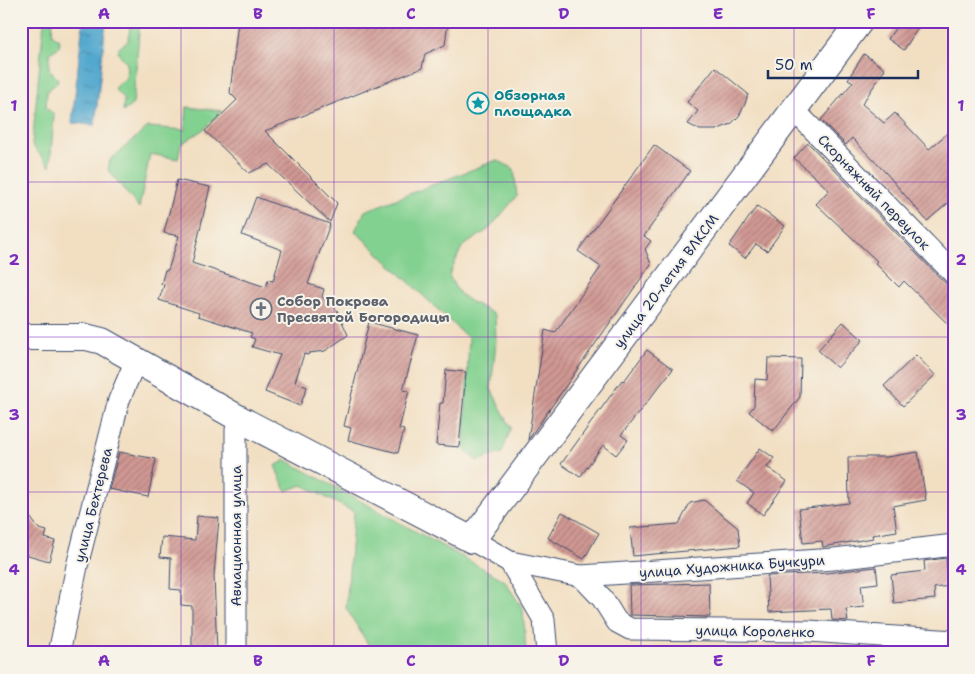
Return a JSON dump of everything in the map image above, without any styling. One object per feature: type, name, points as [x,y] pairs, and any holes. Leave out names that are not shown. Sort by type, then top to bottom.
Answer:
[{"type":"street","name":"улица 20-летия ВЛКСМ","points":[[472,540],[860,21]]},
{"type":"street","name":"Скорняжный переулок","points":[[794,110],[954,274]]},
{"type":"street","points":[[21,337],[86,338],[102,341],[164,378],[472,540],[510,562],[544,620],[551,648]]},
{"type":"street","name":"улица Бехтерева","points":[[59,653],[77,566],[119,400],[136,360]]},
{"type":"street","name":"Авиационная улица","points":[[236,653],[236,430],[240,419]]},
{"type":"street","name":"улица Художника Бучкури","points":[[510,562],[581,576],[834,559],[954,545]]},
{"type":"street","name":"улица Короленко","points":[[581,576],[602,598],[617,622],[630,629],[809,632],[954,641]]},
{"type":"green space","points":[[44,21],[53,21],[52,34],[60,41],[59,47],[50,53],[49,69],[58,79],[57,83],[47,91],[46,107],[54,115],[50,167],[32,145]]},
{"type":"green space","points":[[126,21],[140,21],[133,104],[123,112],[124,99],[115,90],[116,85],[126,79],[127,63],[118,53],[119,48],[128,41],[130,26]]},
{"type":"green space","points":[[187,107],[222,111],[204,129],[181,144],[178,159],[150,154],[139,208],[108,170],[110,160],[148,127],[185,130]]},
{"type":"green space","points":[[497,160],[514,169],[517,196],[489,229],[462,247],[449,275],[453,284],[463,296],[495,315],[496,342],[491,389],[511,428],[502,453],[477,461],[464,449],[469,339],[355,231],[365,211]]},
{"type":"green space","points":[[286,460],[504,580],[523,609],[526,653],[364,653],[371,649],[346,608],[354,512],[302,485],[286,491],[275,466]]},
{"type":"water","points":[[83,21],[106,21],[95,125],[72,123]]},
{"type":"building","points":[[238,21],[448,21],[445,45],[425,54],[422,68],[265,131],[337,203],[330,222],[268,164],[249,173],[205,131],[237,100],[230,93]]},
{"type":"building","points":[[900,21],[922,21],[904,50],[888,39]]},
{"type":"building","points":[[864,54],[885,69],[862,104],[884,123],[895,113],[929,149],[954,128],[954,198],[927,221],[886,173],[852,138],[846,145],[821,120],[853,82],[848,79]]},
{"type":"building","points":[[715,67],[748,94],[739,116],[731,124],[716,130],[700,130],[688,124],[698,111],[687,102]]},
{"type":"building","points":[[808,143],[954,292],[954,330],[904,281],[899,287],[875,263],[877,261],[816,204],[829,190],[794,158]]},
{"type":"building","points":[[654,145],[690,171],[644,236],[651,241],[645,249],[651,264],[528,440],[545,330],[555,333],[601,267],[578,251]]},
{"type":"building","points":[[177,180],[210,187],[192,263],[266,287],[268,280],[273,281],[282,250],[242,235],[256,197],[330,224],[308,284],[324,289],[322,297],[337,310],[348,335],[325,351],[309,353],[308,355],[304,354],[295,382],[307,387],[300,406],[265,392],[280,355],[252,347],[255,339],[250,337],[252,333],[198,316],[199,313],[159,300],[164,285],[161,284],[165,270],[168,270],[179,236],[164,233]]},
{"type":"building","points":[[757,206],[785,226],[767,251],[756,244],[745,258],[729,246]]},
{"type":"building","points":[[369,322],[418,335],[403,390],[409,391],[399,429],[404,430],[398,453],[348,440],[351,428],[344,426]]},
{"type":"building","points":[[843,322],[863,340],[837,368],[818,350]]},
{"type":"building","points":[[647,350],[673,369],[621,435],[628,440],[616,455],[603,445],[580,477],[561,464],[622,380],[624,381]]},
{"type":"building","points":[[916,355],[935,375],[903,406],[884,386]]},
{"type":"building","points":[[768,358],[801,359],[800,397],[773,431],[749,412],[754,406],[755,379],[767,380]]},
{"type":"building","points":[[446,370],[466,372],[459,447],[436,445],[440,403],[443,403]]},
{"type":"building","points":[[760,448],[774,458],[767,467],[787,481],[763,515],[747,503],[754,493],[737,481]]},
{"type":"building","points":[[119,452],[156,459],[148,497],[109,489]]},
{"type":"building","points":[[918,452],[926,500],[893,506],[897,531],[872,535],[873,538],[823,547],[822,541],[803,543],[799,509],[849,503],[848,457],[887,457]]},
{"type":"building","points":[[704,500],[738,528],[740,546],[633,556],[630,528],[679,524],[690,503]]},
{"type":"building","points":[[21,505],[39,529],[47,531],[45,538],[55,541],[49,561],[21,553]]},
{"type":"building","points":[[562,512],[599,533],[584,559],[548,538]]},
{"type":"building","points":[[197,516],[219,518],[214,575],[217,653],[192,653],[192,606],[181,605],[181,590],[170,589],[171,558],[160,557],[162,537],[195,540]]},
{"type":"building","points":[[946,558],[949,586],[934,588],[935,599],[894,603],[891,575],[925,571],[924,561]]},
{"type":"building","points":[[876,567],[878,583],[861,585],[864,607],[846,609],[848,621],[832,620],[831,609],[769,612],[767,576],[826,573]]},
{"type":"building","points":[[709,583],[710,617],[630,615],[629,585]]},
{"type":"place","name":"Обзорная площадка","points":[[478,103]]},
{"type":"place","name":"Собор Покрова Пресвятой Богородицы","points":[[261,309]]}]
